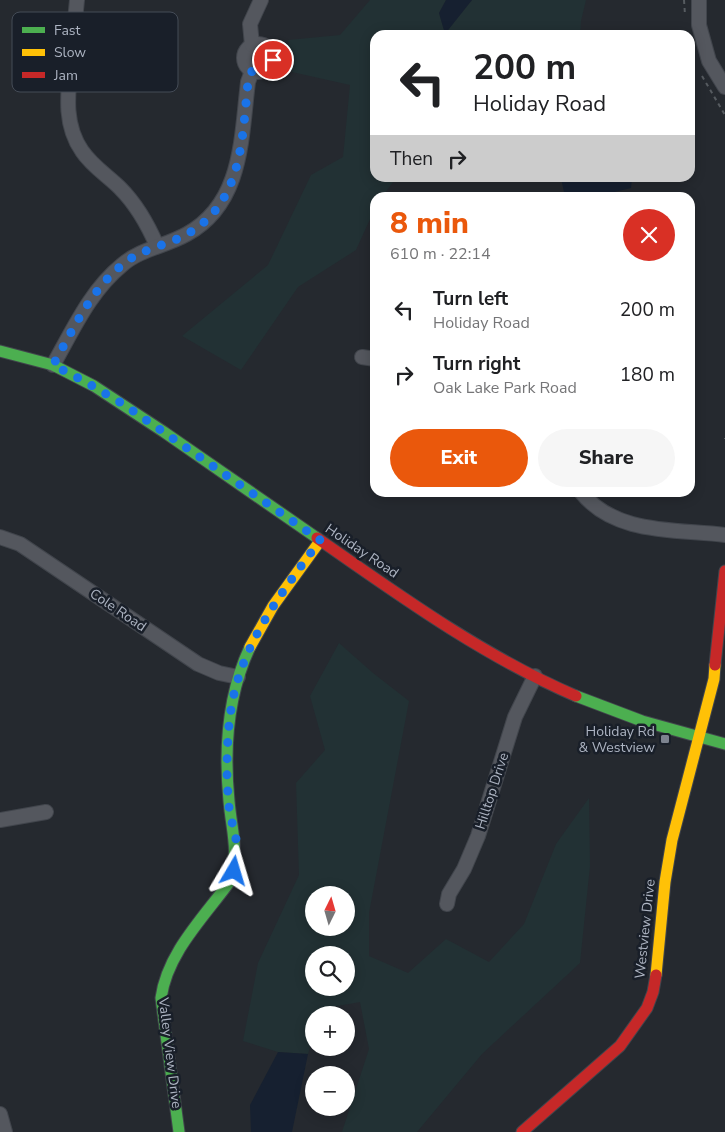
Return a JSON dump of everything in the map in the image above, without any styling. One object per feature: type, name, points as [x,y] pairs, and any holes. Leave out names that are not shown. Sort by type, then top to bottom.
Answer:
[{"type":"street","points":[[252,45],[250,24],[261,0]]},
{"type":"street","points":[[699,0],[699,25],[709,61],[725,87]]},
{"type":"street","points":[[260,43],[268,47],[273,55],[273,60],[264,71],[252,71],[246,67],[244,57],[247,48],[252,45],[260,43]]},
{"type":"street","points":[[53,365],[97,289],[109,275],[136,255],[172,242],[189,233],[205,222],[218,208],[228,191],[239,160],[248,82],[252,71]]},
{"type":"street","points":[[68,92],[69,122],[82,151],[92,164],[122,190],[136,207],[148,226],[157,246]]},
{"type":"street","name":"Holiday Road","points":[[0,351],[53,365],[123,404],[437,620],[509,664],[614,711],[698,738],[725,744]]},
{"type":"street","points":[[586,497],[609,516],[626,523],[644,527],[725,535]]},
{"type":"street","name":"Cole Road","points":[[0,537],[20,544],[198,664],[219,673],[238,677]]},
{"type":"street","name":"Valley View Drive","points":[[179,1132],[161,998],[162,983],[174,957],[228,884],[234,871],[237,856],[228,796],[228,732],[238,677],[255,637],[266,618],[320,540]]},
{"type":"street","name":"Westview Drive","points":[[522,1132],[620,1046],[647,1008],[653,992],[658,962],[665,882],[672,840],[714,679],[725,571]]},
{"type":"street","name":"Hilltop Drive","points":[[447,904],[449,894],[464,868],[478,836],[516,717],[535,676]]},
{"type":"street","points":[[0,820],[46,812]]},
{"type":"street","points":[[0,1114],[5,1132]]},
{"type":"shaded area","points":[[370,0],[446,0],[439,13],[444,30],[370,30],[370,182],[393,182],[386,192],[370,192],[370,219],[356,250],[298,287],[241,370],[182,336],[268,265],[311,175],[343,157],[350,85],[292,72],[288,40],[340,35]]},
{"type":"shaded area","points":[[472,0],[586,0],[580,30],[447,30]]},
{"type":"shaded area","points":[[339,643],[409,701],[369,913],[369,956],[408,973],[446,939],[489,962],[524,924],[556,844],[589,798],[590,866],[580,963],[482,1054],[417,1132],[342,1132],[347,1116],[355,1116],[355,1092],[369,1049],[360,1002],[338,1006],[305,1006],[305,1054],[278,1052],[243,1041],[258,963],[299,875],[296,783],[325,750],[310,696]]},
{"type":"water","points":[[446,0],[472,0],[448,30],[444,30],[439,13]]},
{"type":"water","points":[[562,182],[632,182],[631,188],[615,192],[564,192]]},
{"type":"water","points":[[278,1052],[305,1054],[305,1056],[308,1056],[292,1132],[251,1132],[250,1105]]},
{"type":"traffic: fast","points":[[0,351],[53,365],[94,386],[317,538]]},
{"type":"traffic: fast","points":[[179,1132],[161,998],[170,967],[178,952],[228,884],[232,872],[234,842],[227,762],[229,723],[237,684],[250,647]]},
{"type":"traffic: fast","points":[[576,696],[642,721],[725,744]]},
{"type":"traffic: slow","points":[[250,647],[273,606],[320,541]]},
{"type":"traffic: slow","points":[[656,975],[665,882],[672,840],[714,679],[715,665]]},
{"type":"traffic: jam","points":[[317,538],[411,603],[475,644],[508,663],[576,696]]},
{"type":"traffic: jam","points":[[715,665],[725,571]]},
{"type":"traffic: jam","points":[[522,1132],[620,1046],[647,1008],[653,992],[656,975]]},
{"type":"place","name":"Holiday Rd & Westview","points":[[665,739]]},
{"type":"route","points":[[234,871],[237,856],[236,840],[228,796],[227,767],[228,732],[238,677],[255,637],[266,618],[320,540],[123,404],[53,365],[97,289],[109,275],[136,255],[172,242],[189,233],[205,222],[218,208],[228,191],[239,160],[248,82],[252,71],[264,71],[273,60]]}]
